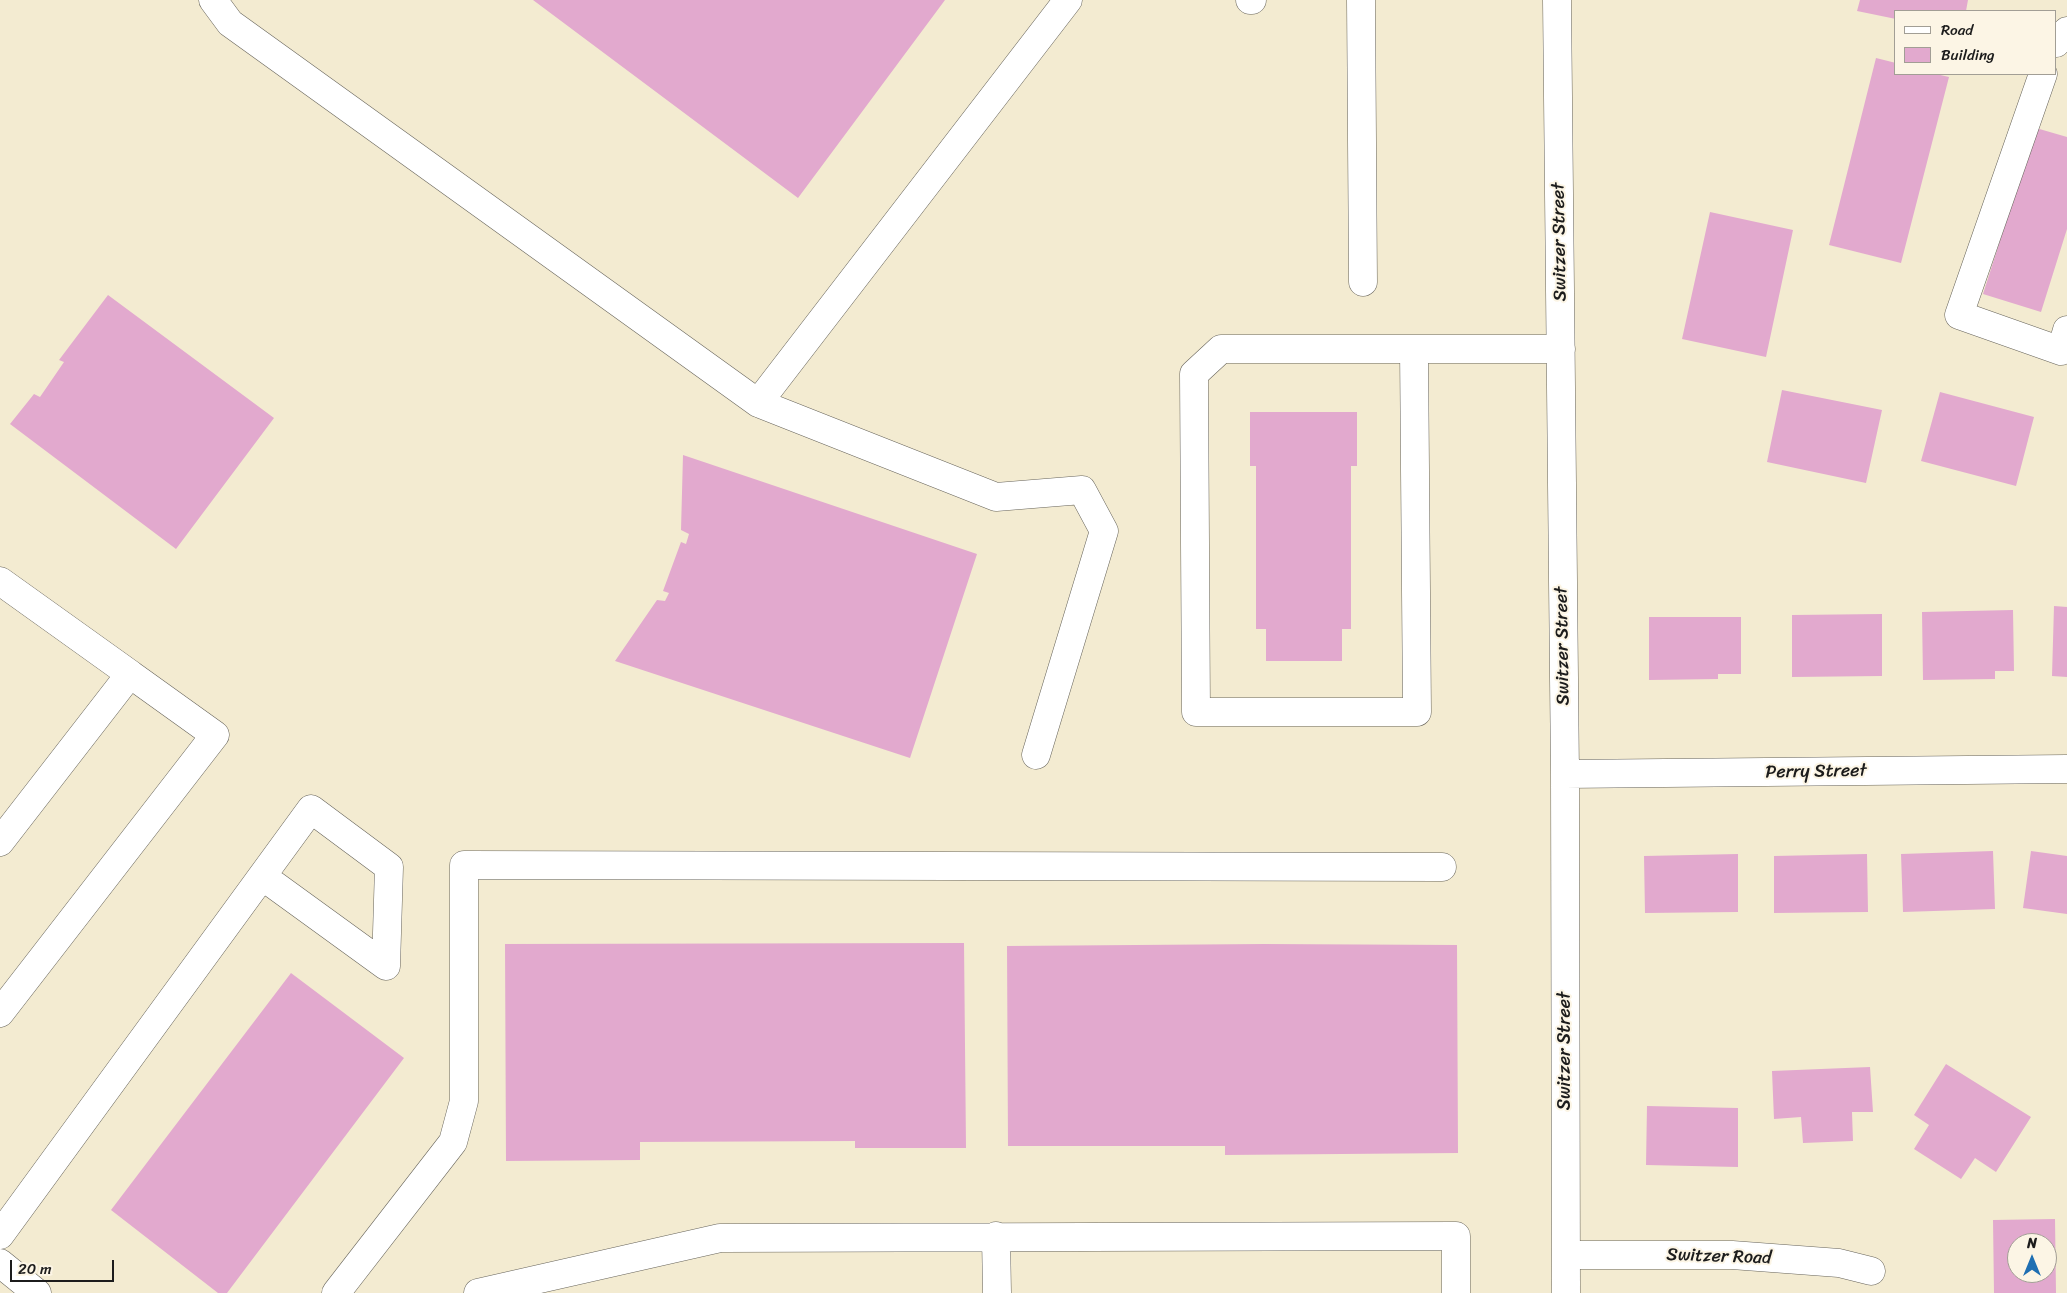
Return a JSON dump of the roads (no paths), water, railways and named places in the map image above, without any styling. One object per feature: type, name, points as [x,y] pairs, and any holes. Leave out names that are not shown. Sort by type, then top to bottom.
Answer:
[{"type":"street","points":[[213,0],[230,23],[758,403],[996,497],[1082,490],[1104,532],[1036,755]]},
{"type":"street","points":[[758,403],[1068,0]]},
{"type":"street","points":[[1361,0],[1363,282]]},
{"type":"street","name":"Switzer Street","points":[[1557,0],[1565,774],[1566,1293]]},
{"type":"street","points":[[2057,42],[2067,31]]},
{"type":"street","points":[[2043,75],[1959,314],[2061,351],[2067,330]]},
{"type":"street","points":[[1414,349],[1417,712],[1196,712],[1194,374],[1221,349],[1414,349],[1560,349]]},
{"type":"street","points":[[0,581],[215,735],[0,1013]]},
{"type":"street","points":[[0,842],[130,674]]},
{"type":"street","name":"Perry Street","points":[[1565,774],[2067,769]]},
{"type":"street","points":[[0,1235],[262,876],[311,809],[388,867],[386,966],[262,876]]},
{"type":"street","points":[[336,1293],[453,1142],[464,1101],[464,865],[1442,867]]},
{"type":"street","points":[[996,1236],[997,1293]]},
{"type":"street","points":[[478,1293],[720,1238],[996,1236],[1456,1236],[1456,1293]]},
{"type":"street","name":"Switzer Road","points":[[1566,1255],[1732,1255],[1839,1263],[1871,1271]]},
{"type":"street","points":[[0,1263],[37,1293]]}]
